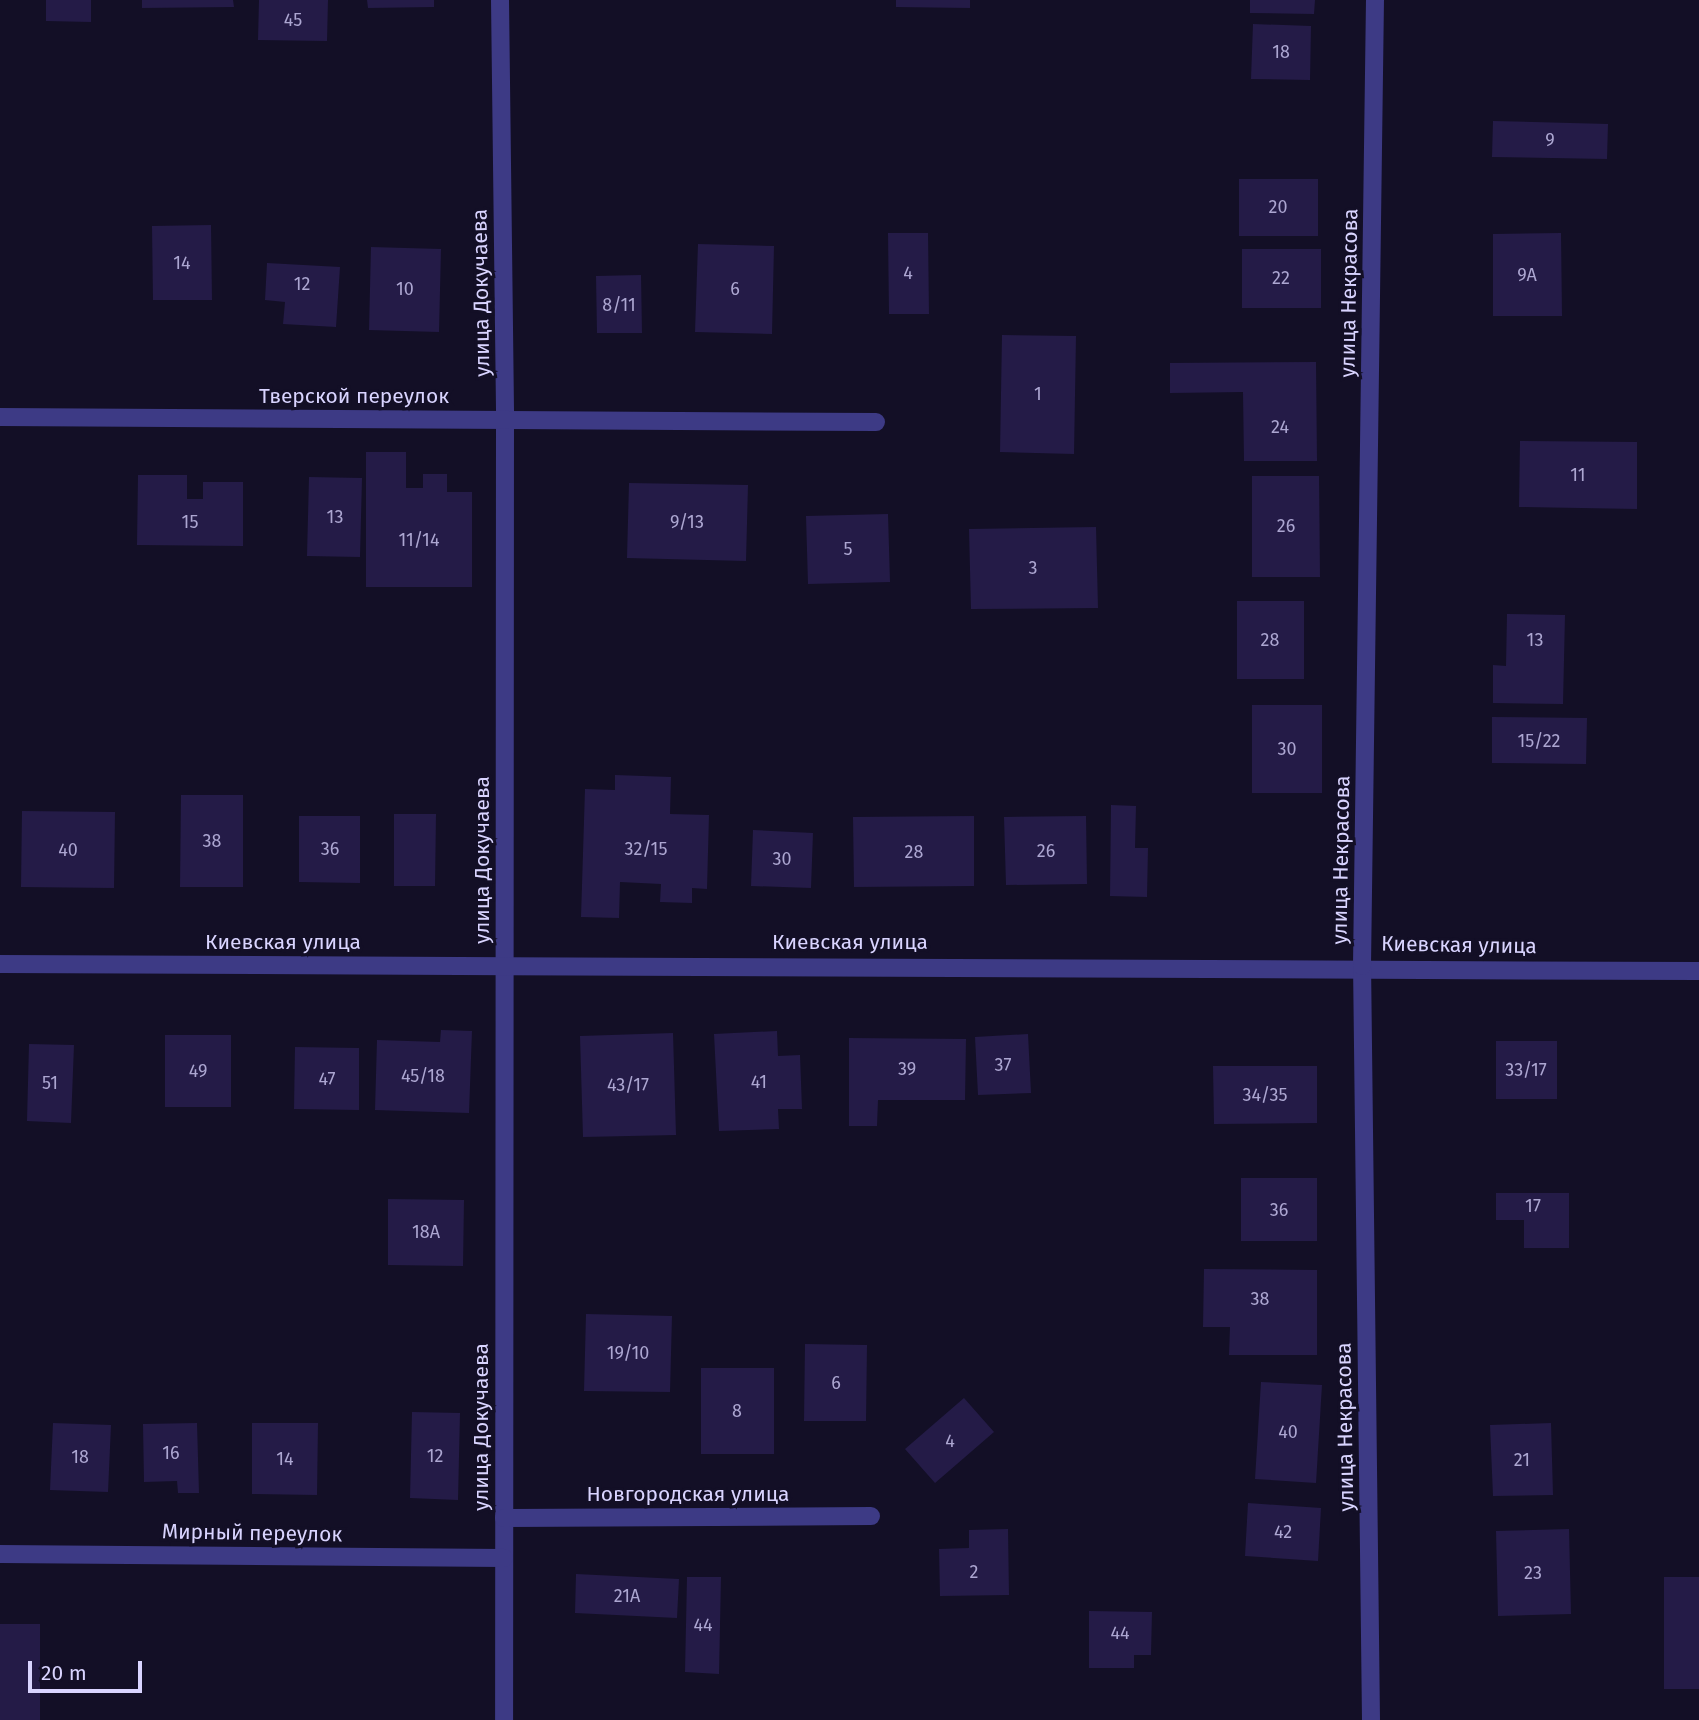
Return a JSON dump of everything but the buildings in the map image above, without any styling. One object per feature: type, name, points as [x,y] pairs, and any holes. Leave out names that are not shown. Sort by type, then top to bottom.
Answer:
[{"type":"street","name":"улица Докучаева","points":[[500,0],[505,420],[504,1720]]},
{"type":"street","name":"улица Некрасова","points":[[1371,1720],[1362,966],[1376,0]]},
{"type":"street","name":"Тверской переулок","points":[[0,417],[876,422]]},
{"type":"street","name":"Киевская улица","points":[[0,964],[1362,966],[1699,971]]},
{"type":"street","name":"Новгородская улица","points":[[504,1518],[871,1516]]},
{"type":"street","name":"Мирный переулок","points":[[0,1554],[504,1558]]}]
